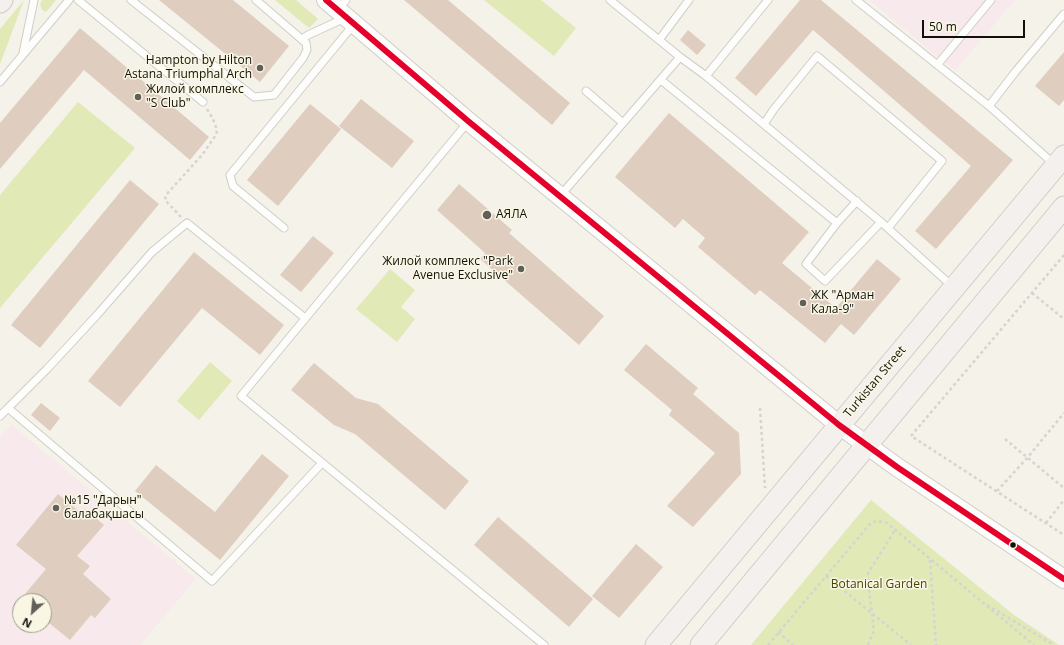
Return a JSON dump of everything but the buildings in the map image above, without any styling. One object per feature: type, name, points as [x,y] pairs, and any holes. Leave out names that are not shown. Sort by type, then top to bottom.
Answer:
[{"type":"main road","name":"Turkistan Street","points":[[656,645],[1060,161]]},
{"type":"main road","points":[[701,645],[1064,207]]},
{"type":"street","points":[[342,10],[468,121],[839,425],[897,467],[1064,580]]},
{"type":"lane","points":[[23,55],[34,0]]},
{"type":"lane","points":[[0,82],[69,0]]},
{"type":"lane","points":[[78,0],[204,102]]},
{"type":"lane","points":[[131,0],[254,96],[274,95],[303,58],[307,50],[306,43],[256,0]]},
{"type":"lane","points":[[610,0],[680,57],[706,76],[857,201],[954,288]]},
{"type":"lane","points":[[659,40],[689,0]]},
{"type":"lane","points":[[706,76],[768,0]]},
{"type":"lane","points":[[856,0],[1060,161]]},
{"type":"lane","points":[[938,64],[991,0]]},
{"type":"lane","points":[[302,39],[342,10]]},
{"type":"lane","points":[[284,228],[233,186],[230,175],[342,10]]},
{"type":"lane","points":[[989,106],[1064,14]]},
{"type":"lane","points":[[764,124],[774,109],[817,56],[942,161],[888,228]]},
{"type":"lane","points":[[560,196],[680,57]]},
{"type":"lane","points":[[661,80],[837,223]]},
{"type":"lane","points":[[586,91],[623,123]]},
{"type":"lane","points":[[468,121],[241,396],[544,645]]},
{"type":"lane","points":[[857,201],[837,223],[806,264],[825,281],[881,222]]},
{"type":"lane","points":[[0,416],[47,369],[152,252],[187,223],[305,318]]},
{"type":"lane","points":[[8,408],[212,581],[322,463]]},
{"type":"path","points":[[187,223],[165,200],[166,195],[174,184],[202,155],[216,135],[217,130],[204,102]]},
{"type":"path","points":[[1064,255],[912,436],[1064,535]]},
{"type":"path","points":[[1032,293],[1064,319]]},
{"type":"path","points":[[760,408],[766,488]]},
{"type":"path","points":[[997,491],[1028,457],[1064,413]]},
{"type":"path","points":[[1005,439],[1064,488]]},
{"type":"path","points":[[1046,522],[1064,500]]},
{"type":"path","points":[[768,645],[870,524],[876,521],[887,523],[1034,645]]},
{"type":"path","points":[[868,645],[874,631],[867,576],[895,530]]},
{"type":"path","points":[[930,559],[936,645]]},
{"type":"path","points":[[826,576],[911,645]]},
{"type":"path","points":[[979,600],[1054,645]]},
{"type":"path","points":[[778,632],[793,645]]},
{"type":"shaded area","points":[[869,0],[1015,0],[955,71]]},
{"type":"shaded area","name":"№15 \"Дарын\" балабақшасы","points":[[11,424],[196,579],[140,645],[0,645],[0,438]]},
{"type":"green space","points":[[24,0],[0,64],[0,29]]},
{"type":"green space","points":[[42,0],[56,0],[46,12],[42,10],[40,4]]},
{"type":"green space","points":[[275,0],[296,0],[318,19],[309,28]]},
{"type":"green space","points":[[484,0],[541,0],[576,28],[554,56]]},
{"type":"green space","points":[[78,102],[135,148],[0,308],[0,195]]},
{"type":"green space","points":[[390,269],[415,290],[401,307],[415,319],[397,342],[356,309]]},
{"type":"green space","points":[[210,362],[232,381],[199,420],[177,401]]},
{"type":"green space","name":"Botanical Garden","points":[[871,500],[1014,615],[1059,645],[751,645]]},
{"type":"transit line","points":[[326,0],[468,121],[839,425],[897,467],[1064,579]]},
{"type":"place","name":"Hampton by Hilton Astana Triumphal Arch","points":[[260,68]]},
{"type":"place","name":"Жилой комплекс \"S Club\"","points":[[138,97]]},
{"type":"place","name":"АЯЛА","points":[[487,215]]},
{"type":"place","name":"Жилой комплекс \"Park Avenue Exclusive\"","points":[[521,269]]},
{"type":"place","name":"ЖК \"Арман Кала-9\"","points":[[803,303]]},
{"type":"place","name":"№15 \"Дарын\" балабақшасы","points":[[56,508]]}]
